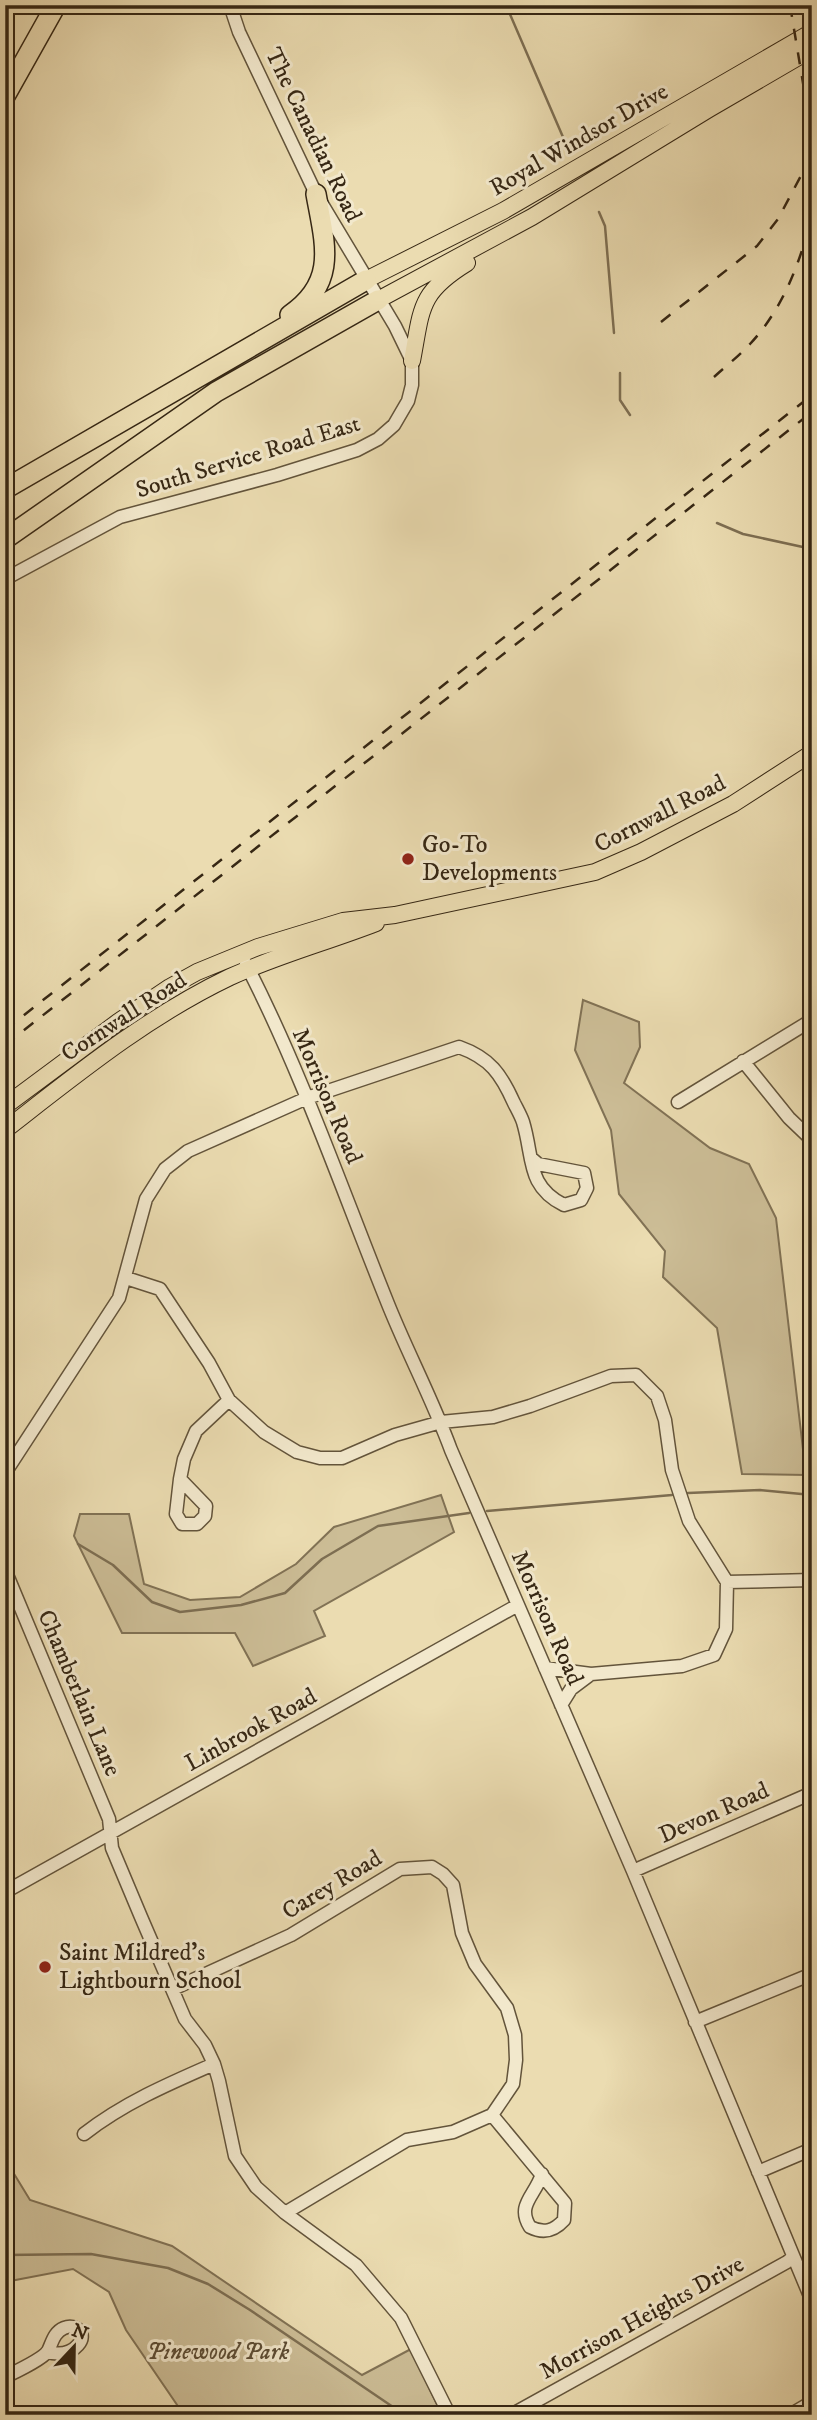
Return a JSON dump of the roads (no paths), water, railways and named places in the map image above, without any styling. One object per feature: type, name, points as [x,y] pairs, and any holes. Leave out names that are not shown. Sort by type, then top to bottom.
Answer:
[{"type":"highway","points":[[5,96],[56,5]]},
{"type":"highway","points":[[248,349],[265,331],[306,303],[317,289],[324,269],[326,247],[316,194]]},
{"type":"highway","points":[[5,489],[366,280]]},
{"type":"highway","points":[[5,539],[216,392],[378,299]]},
{"type":"main road","name":"Royal Windsor Drive","points":[[366,280],[503,211],[812,32]]},
{"type":"main road","name":"Royal Windsor Drive","points":[[378,299],[532,217],[812,50]]},
{"type":"main road","points":[[412,361],[420,313],[428,294],[451,273],[523,230],[532,217]]},
{"type":"main road","name":"Cornwall Road","points":[[5,1106],[118,1021],[170,987],[241,954],[343,921],[395,915],[595,872],[641,852],[733,804],[812,753]]},
{"type":"main road","name":"Cornwall Road","points":[[5,1130],[70,1079],[163,1013],[249,969],[395,915]]},
{"type":"street","name":"The Canadian Road","points":[[230,5],[239,32],[316,194],[366,280]]},
{"type":"street","points":[[366,280],[395,326],[412,361]]},
{"type":"street","name":"South Service Road East","points":[[5,579],[120,517],[277,475],[357,450],[378,439],[394,425],[408,401],[412,385],[412,361]]},
{"type":"street","name":"Morrison Road","points":[[241,954],[306,1098],[388,1304],[633,1871],[812,2301]]},
{"type":"street","points":[[678,1102],[812,1020]]},
{"type":"street","points":[[5,1472],[119,1298],[146,1199],[165,1169],[188,1152],[306,1098],[459,1047],[478,1054],[502,1077],[523,1122],[531,1158],[535,1175],[547,1196],[564,1205],[581,1200],[587,1188],[584,1173],[538,1164],[531,1158]]},
{"type":"street","points":[[743,1061],[789,1118],[812,1140]]},
{"type":"street","points":[[126,1278],[160,1289],[209,1363],[229,1401],[264,1432],[297,1452],[320,1458],[342,1458],[395,1435],[441,1422],[493,1417],[611,1376],[636,1375],[657,1396],[665,1420],[672,1470],[689,1521],[727,1582],[726,1629],[713,1655],[682,1666],[592,1674],[545,1668]]},
{"type":"street","points":[[180,1479],[184,1459],[196,1431],[229,1401]]},
{"type":"street","name":"Chamberlain Lane","points":[[5,1570],[109,1819],[111,1833]]},
{"type":"street","points":[[727,1582],[812,1580]]},
{"type":"street","name":"Linbrook Road","points":[[5,1892],[517,1605]]},
{"type":"street","points":[[561,1705],[571,1689],[592,1674]]},
{"type":"street","name":"Devon Road","points":[[633,1871],[812,1793]]},
{"type":"street","points":[[111,1833],[112,1848],[186,2019],[205,2045],[214,2064],[235,2156],[256,2187],[285,2213],[356,2265],[401,2318],[448,2412],[453,2415]]},
{"type":"street","name":"Carey Road","points":[[173,1989],[291,1935],[400,1869],[432,1867],[453,1885],[462,1933],[475,1964],[508,2008],[515,2035],[513,2084],[492,2115]]},
{"type":"street","points":[[695,2022],[812,1974]]},
{"type":"street","points":[[84,2134],[111,2113],[146,2094],[214,2064]]},
{"type":"street","points":[[285,2213],[407,2140],[453,2133],[492,2115],[541,2174]]},
{"type":"street","points":[[758,2172],[812,2149]]},
{"type":"street","name":"Morrison Heights Drive","points":[[511,2415],[793,2257]]},
{"type":"street","points":[[5,2377],[47,2352]]},
{"type":"street","points":[[790,2415],[812,2402]]},
{"type":"waterway","points":[[506,5],[569,151]]},
{"type":"waterway","points":[[599,212],[605,226],[614,333]]},
{"type":"waterway","points":[[620,373],[620,400],[630,415]]},
{"type":"waterway","points":[[717,523],[743,534],[812,549]]},
{"type":"waterway","points":[[688,1493],[760,1490],[812,1495]]},
{"type":"waterway","points":[[487,1511],[672,1495]]},
{"type":"waterway","points":[[78,1544],[113,1565],[152,1602],[180,1612],[241,1605],[285,1593],[322,1559],[378,1526],[469,1513]]},
{"type":"waterway","points":[[5,2255],[91,2254],[168,2268],[208,2284],[396,2409],[399,2415]]},
{"type":"railway","points":[[790,5],[812,137]]},
{"type":"railway","points":[[661,322],[757,246],[778,219],[812,155]]},
{"type":"railway","points":[[714,377],[750,344],[772,315],[790,283],[812,213]]},
{"type":"railway","points":[[5,1030],[812,395]]},
{"type":"railway","points":[[5,1045],[812,412]]},
{"type":"place","name":"Go-To Developments","points":[[408,859]]},
{"type":"place","name":"Saint Mildred's Lightbourn School","points":[[45,1967]]},
{"type":"park label","name":"Pinewood Park","points":[[218,2352]]}]
